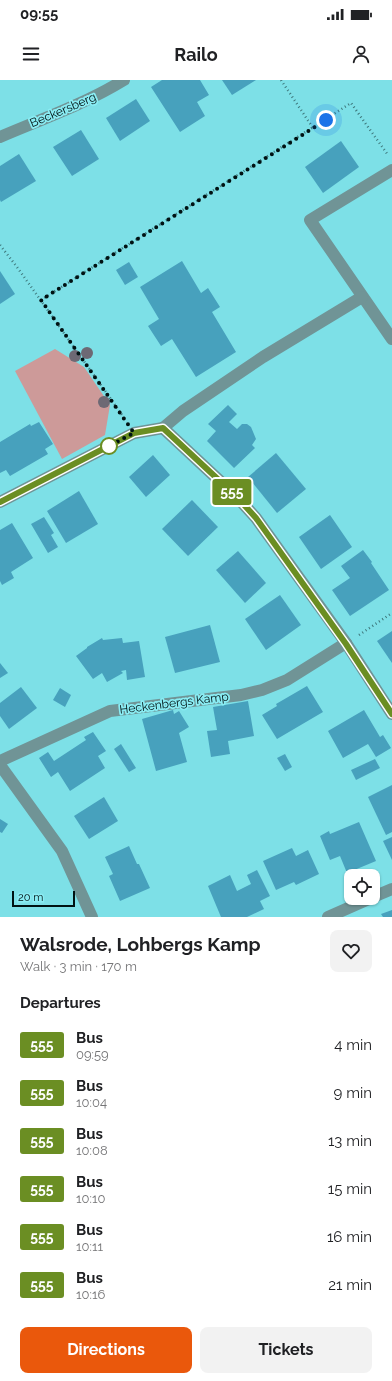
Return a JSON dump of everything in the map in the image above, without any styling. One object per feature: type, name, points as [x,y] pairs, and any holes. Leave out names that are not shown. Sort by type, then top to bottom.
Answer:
[{"type":"street","name":"Beckersberg","points":[[0,137],[82,103],[124,80]]},
{"type":"street","points":[[392,170],[310,220],[392,339]]},
{"type":"street","points":[[0,502],[134,433],[163,428],[183,411],[263,357],[362,297]]},
{"type":"street","points":[[163,428],[237,497],[256,518],[346,644],[392,714]]},
{"type":"street","name":"Heckenbergs Kamp","points":[[0,761],[110,711],[241,695],[262,690],[287,680],[346,644]]},
{"type":"street","points":[[0,765],[62,851],[92,917]]},
{"type":"street","points":[[380,894],[392,889]]},
{"type":"street","points":[[328,917],[356,905]]},
{"type":"path","points":[[280,80],[313,128]]},
{"type":"path","points":[[41,300],[352,103],[392,161]]},
{"type":"path","points":[[0,245],[41,300],[134,433]]},
{"type":"path","points":[[346,644],[392,614]]},
{"type":"shaded area","points":[[55,349],[84,367],[110,405],[105,435],[62,459],[15,371]]},
{"type":"building","points":[[162,80],[200,80],[209,95],[197,102],[205,116],[180,132],[151,87]]},
{"type":"building","points":[[222,80],[256,80],[232,95]]},
{"type":"building","points":[[136,99],[150,121],[120,141],[106,118]]},
{"type":"building","points":[[81,130],[99,159],[72,176],[53,147]]},
{"type":"building","points":[[341,141],[359,167],[323,193],[305,167]]},
{"type":"building","points":[[19,154],[36,181],[1,202],[0,166]]},
{"type":"building","points":[[182,261],[201,293],[208,288],[220,307],[212,312],[236,352],[196,377],[172,339],[161,346],[148,326],[159,319],[140,287]]},
{"type":"building","points":[[129,262],[138,277],[125,285],[116,270]]},
{"type":"building","points":[[0,271],[15,294],[0,304]]},
{"type":"building","points":[[228,405],[237,414],[229,422],[237,429],[242,424],[247,424],[251,427],[256,439],[252,445],[255,448],[234,468],[207,441],[216,431],[208,424]]},
{"type":"building","points":[[39,422],[53,444],[45,449],[48,454],[10,476],[6,470],[0,473],[0,442],[30,424],[31,426]]},
{"type":"building","points":[[276,453],[306,489],[277,513],[248,477]]},
{"type":"building","points":[[153,455],[170,475],[146,497],[129,477]]},
{"type":"building","points":[[79,491],[98,524],[66,543],[47,511]]},
{"type":"building","points":[[192,500],[218,527],[188,556],[162,529]]},
{"type":"building","points":[[330,515],[352,547],[321,569],[299,537]]},
{"type":"building","points":[[44,517],[54,533],[51,535],[58,547],[48,553],[31,524]]},
{"type":"building","points":[[12,523],[33,558],[11,572],[14,578],[2,585],[0,581],[0,530]]},
{"type":"building","points":[[363,550],[389,590],[350,616],[332,590],[350,578],[341,566]]},
{"type":"building","points":[[238,551],[266,583],[245,603],[216,570]]},
{"type":"building","points":[[280,595],[301,625],[266,650],[245,619]]},
{"type":"building","points":[[210,625],[220,662],[175,673],[165,637]]},
{"type":"building","points":[[392,631],[392,663],[377,641]]},
{"type":"building","points":[[102,638],[103,640],[122,638],[123,643],[139,641],[145,677],[127,680],[126,670],[121,671],[123,673],[107,682],[102,673],[93,679],[76,656]]},
{"type":"building","points":[[0,663],[8,673],[0,678]]},
{"type":"building","points":[[307,686],[323,712],[277,739],[262,715],[277,706],[276,704]]},
{"type":"building","points":[[21,687],[37,708],[9,729],[0,716],[0,703]]},
{"type":"building","points":[[60,688],[71,695],[65,707],[53,700]]},
{"type":"building","points":[[248,701],[254,736],[228,741],[230,754],[211,757],[207,731],[217,730],[213,707]]},
{"type":"building","points":[[173,710],[174,714],[179,711],[189,727],[179,733],[187,762],[156,771],[142,719]]},
{"type":"building","points":[[364,710],[380,737],[383,735],[391,748],[376,757],[368,744],[343,758],[328,731]]},
{"type":"building","points":[[93,732],[106,751],[98,756],[105,768],[70,791],[58,772],[51,777],[39,758],[48,752],[54,761],[86,740],[84,737]]},
{"type":"building","points":[[121,744],[136,768],[129,772],[114,749]]},
{"type":"building","points":[[285,754],[292,767],[285,771],[277,758]]},
{"type":"building","points":[[375,759],[380,768],[356,780],[351,770]]},
{"type":"building","points":[[392,785],[392,832],[386,835],[368,797]]},
{"type":"building","points":[[104,797],[118,821],[89,839],[74,816]]},
{"type":"building","points":[[0,819],[8,824],[2,833],[0,832]]},
{"type":"building","points":[[359,822],[376,861],[357,869],[345,869],[340,856],[330,860],[320,836],[329,831],[330,834]]},
{"type":"building","points":[[392,837],[392,860],[383,841]]},
{"type":"building","points":[[129,846],[150,888],[120,901],[109,876],[113,874],[105,857]]},
{"type":"building","points":[[292,848],[296,856],[308,850],[319,874],[296,885],[294,882],[276,890],[263,861]]},
{"type":"building","points":[[257,870],[270,896],[260,901],[264,909],[247,917],[221,917],[208,886],[230,875],[237,891],[251,884],[247,875]]},
{"type":"building","points":[[392,910],[392,917],[383,917],[381,914]]},
{"type":"bus line","name":"555","points":[[0,502],[134,433],[163,428],[237,497],[256,518],[346,644],[392,714]]},
{"type":"route","points":[[109,446],[107,447],[134,433],[41,300],[326,120]]}]
